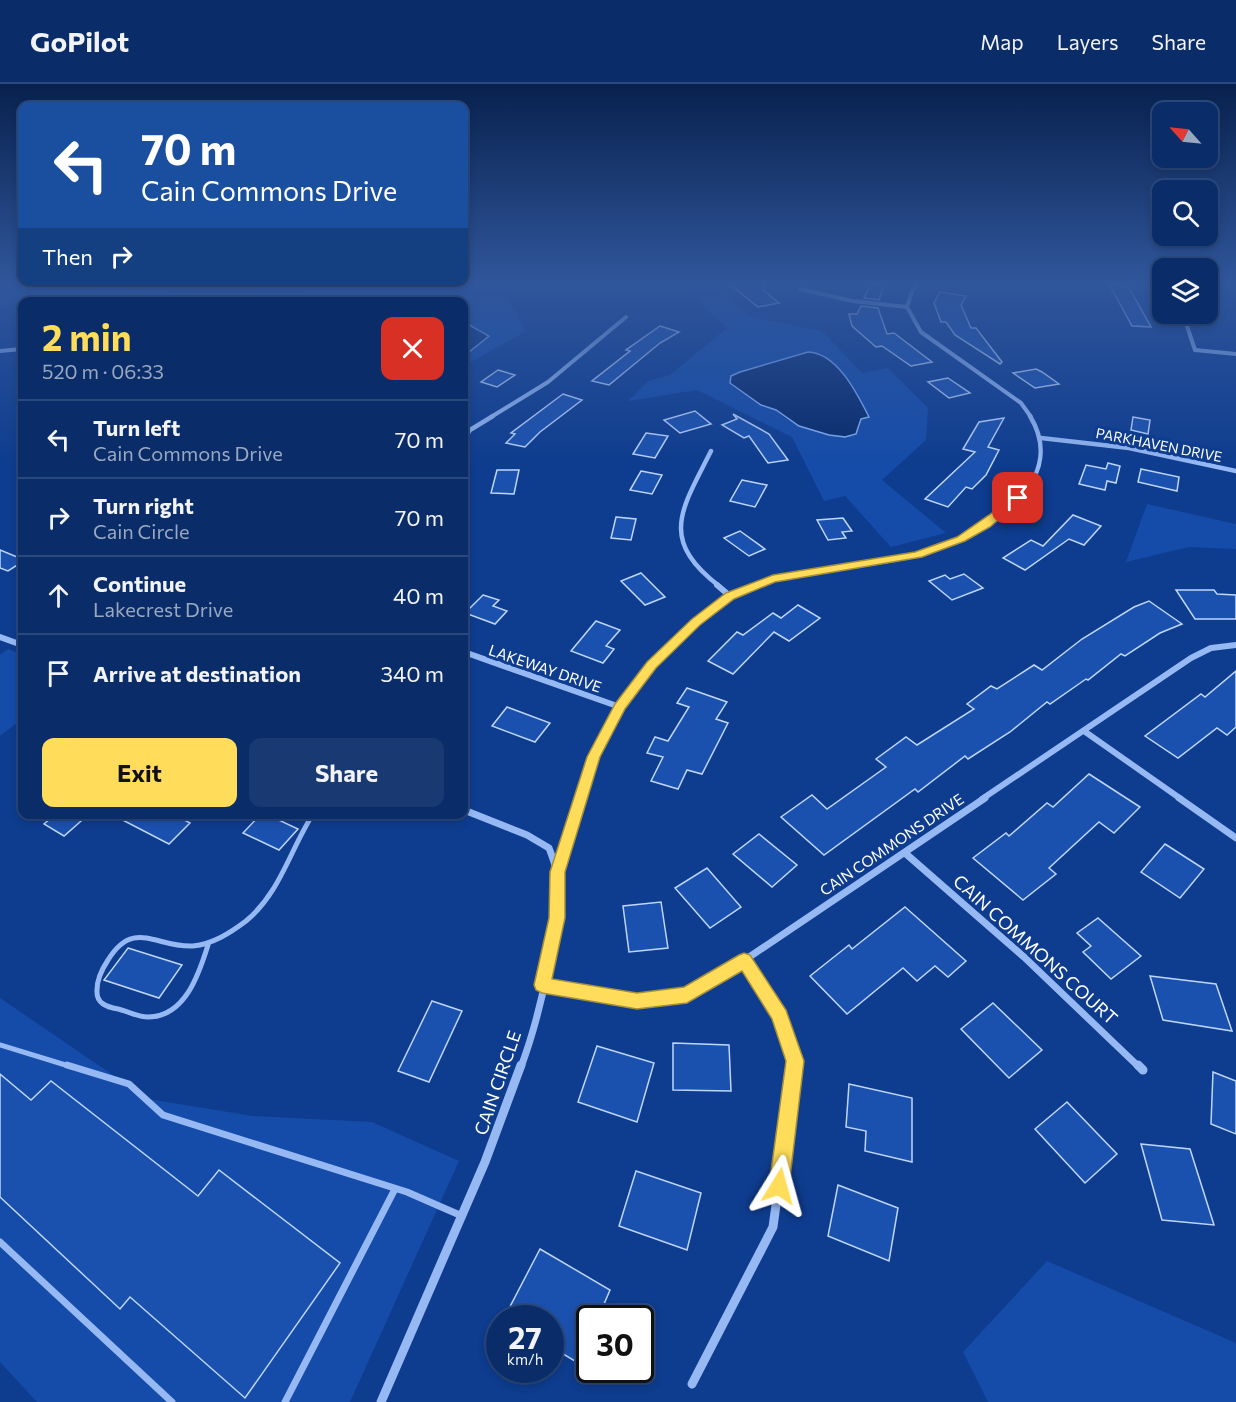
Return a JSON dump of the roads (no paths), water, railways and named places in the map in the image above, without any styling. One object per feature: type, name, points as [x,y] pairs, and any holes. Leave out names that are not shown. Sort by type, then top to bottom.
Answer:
[{"type":"street","points":[[468,435],[477,426],[548,382],[596,344]]},
{"type":"street","points":[[557,872],[594,757],[620,707],[651,665],[696,622],[730,596],[773,579],[918,555],[961,539],[986,524],[1030,484],[1041,465],[1041,438],[1033,418],[1022,403],[937,344]]},
{"type":"street","points":[[1193,344],[1195,350],[1236,354]]},
{"type":"street","points":[[0,351],[18,349]]},
{"type":"street","name":"PARKHAVEN DRIVE","points":[[1041,438],[1129,448],[1236,471]]},
{"type":"street","points":[[711,451],[681,514],[679,533],[683,550],[695,566],[730,596]]},
{"type":"street","points":[[0,637],[18,644]]},
{"type":"street","name":"CAIN COMMONS DRIVE","points":[[542,985],[637,1001],[687,995],[905,853],[1191,658],[1211,648],[1236,645]]},
{"type":"street","name":"LAKEWAY DRIVE","points":[[468,653],[620,707]]},
{"type":"street","points":[[1084,731],[1236,838]]},
{"type":"street","name":"CAIN CIRCLE","points":[[381,1402],[462,1215],[530,1042],[557,918],[557,872],[549,848],[527,835],[468,812]]},
{"type":"street","name":"CAIN COMMONS COURT","points":[[905,853],[1024,957],[1143,1071]]},
{"type":"street","points":[[692,1384],[772,1227],[788,1125],[795,1061],[780,1016],[744,960]]},
{"type":"lane","points":[[208,945],[197,979],[187,995],[173,1009],[148,1017],[102,1005],[96,997],[95,986],[104,967],[122,942],[131,937],[141,937],[184,948],[208,945],[256,911],[282,880],[301,834],[310,819]]},
{"type":"lane","points":[[0,1045],[129,1084],[163,1115],[395,1189],[462,1215]]},
{"type":"lane","points":[[285,1402],[395,1189]]},
{"type":"lane","points":[[0,1242],[172,1402]]}]
